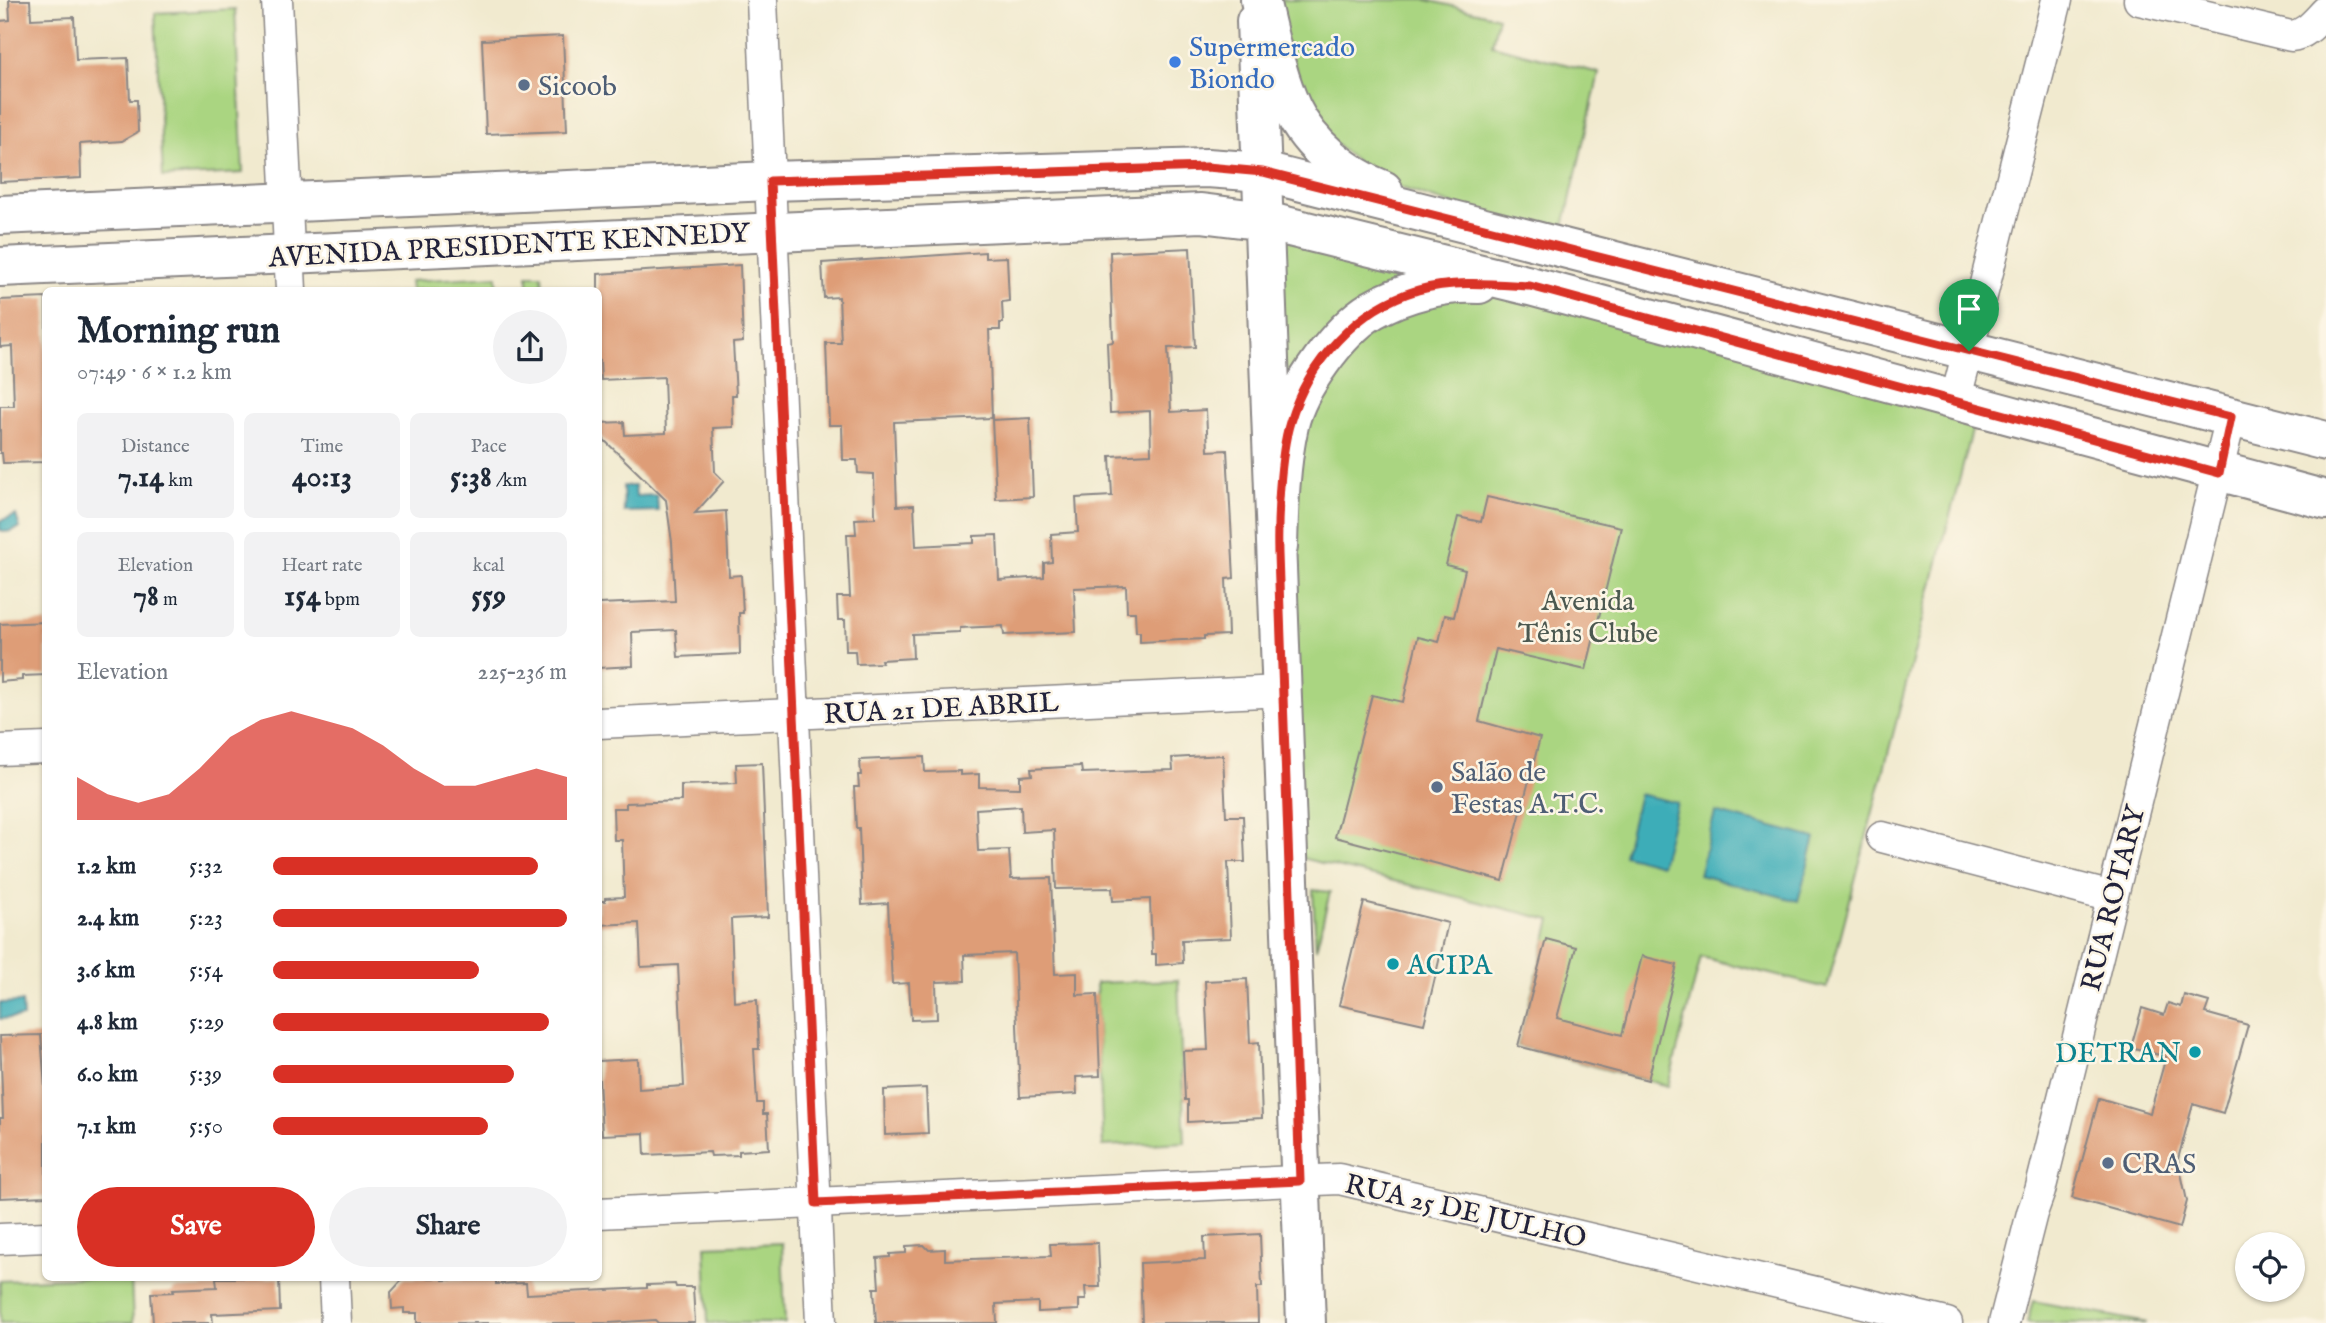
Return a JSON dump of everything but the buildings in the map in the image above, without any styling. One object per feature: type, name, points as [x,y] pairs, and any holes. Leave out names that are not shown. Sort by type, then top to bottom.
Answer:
[{"type":"main road","points":[[1257,0],[1306,1323]]},
{"type":"main road","points":[[1257,0],[1292,110],[1326,154],[1377,188],[1511,236]]},
{"type":"main road","name":"AVENIDA PRESIDENTE KENNEDY","points":[[0,215],[770,181],[1207,167],[1263,172],[2326,441]]},
{"type":"main road","name":"AVENIDA PRESIDENTE KENNEDY","points":[[0,267],[290,272],[773,232],[1201,213],[1265,221],[1530,286],[2326,500]]},
{"type":"main road","points":[[1278,548],[1281,476],[1290,423],[1309,377],[1333,345],[1370,311],[1418,290],[1468,283],[1530,286]]},
{"type":"street","points":[[277,0],[290,272]]},
{"type":"street","points":[[762,0],[821,1323]]},
{"type":"street","points":[[1955,402],[2057,0]]},
{"type":"street","points":[[2139,0],[2291,36],[2299,36],[2326,11]]},
{"type":"street","name":"RUA ROTARY","points":[[2004,1323],[2040,1191],[2231,417]]},
{"type":"street","name":"RUA 21 DE ABRIL","points":[[602,723],[1283,691]]},
{"type":"street","points":[[0,750],[42,748]]},
{"type":"street","points":[[1882,837],[2112,897]]},
{"type":"street","name":"RUA 25 DE JULHO","points":[[602,1213],[1339,1180],[1947,1323]]},
{"type":"street","points":[[0,1239],[42,1237]]},
{"type":"street","points":[[334,1281],[336,1323]]},
{"type":"green space","points":[[1269,0],[1427,0],[1498,17],[1492,45],[1599,73],[1561,240],[1380,181],[1320,131]]},
{"type":"green space","points":[[235,9],[243,173],[163,177],[155,13]]},
{"type":"green space","points":[[1273,234],[1446,275],[1392,292],[1280,415]]},
{"type":"green space","points":[[528,275],[542,275],[543,287],[528,287]]},
{"type":"green space","points":[[497,276],[497,287],[411,287],[410,281]]},
{"type":"green space","name":"Avenida Tênis Clube","points":[[1468,283],[1978,408],[1827,988],[1701,957],[1668,1086],[1518,1046],[1551,920],[1289,855],[1281,476],[1333,345]]},
{"type":"green space","points":[[1313,890],[1330,892],[1316,949]]},
{"type":"green space","points":[[1178,980],[1185,1142],[1103,1146],[1096,983]]},
{"type":"green space","points":[[782,1243],[785,1323],[708,1323],[705,1246]]},
{"type":"green space","points":[[0,1281],[131,1281],[133,1323],[0,1323]]},
{"type":"green space","points":[[2033,1301],[2147,1323],[2027,1323]]},
{"type":"water","points":[[623,486],[635,486],[636,496],[657,495],[658,511],[624,512]]},
{"type":"water","points":[[16,515],[20,528],[7,532],[0,530],[0,521]]},
{"type":"water","points":[[1639,794],[1677,803],[1661,865],[1624,855]]},
{"type":"water","points":[[1715,812],[1815,838],[1798,901],[1699,875]]},
{"type":"water","points":[[22,1002],[23,1017],[0,1019],[0,1003]]},
{"type":"place","name":"Supermercado Biondo","points":[[1175,62]]},
{"type":"place","name":"Sicoob","points":[[524,85]]},
{"type":"place","name":"Salão de Festas A.T.C.","points":[[1437,787]]},
{"type":"place","name":"ACIPA","points":[[1393,964]]},
{"type":"place","name":"DETRAN","points":[[2195,1052]]},
{"type":"place","name":"CRAS","points":[[2108,1163]]},
{"type":"route","points":[[1207,167],[1263,172],[1969,351],[2231,417],[2219,473],[1530,286],[1468,283],[1418,290],[1370,311],[1333,345],[1309,377],[1290,423],[1281,476],[1278,554],[1300,1181],[816,1203],[770,181],[1207,167]]}]
